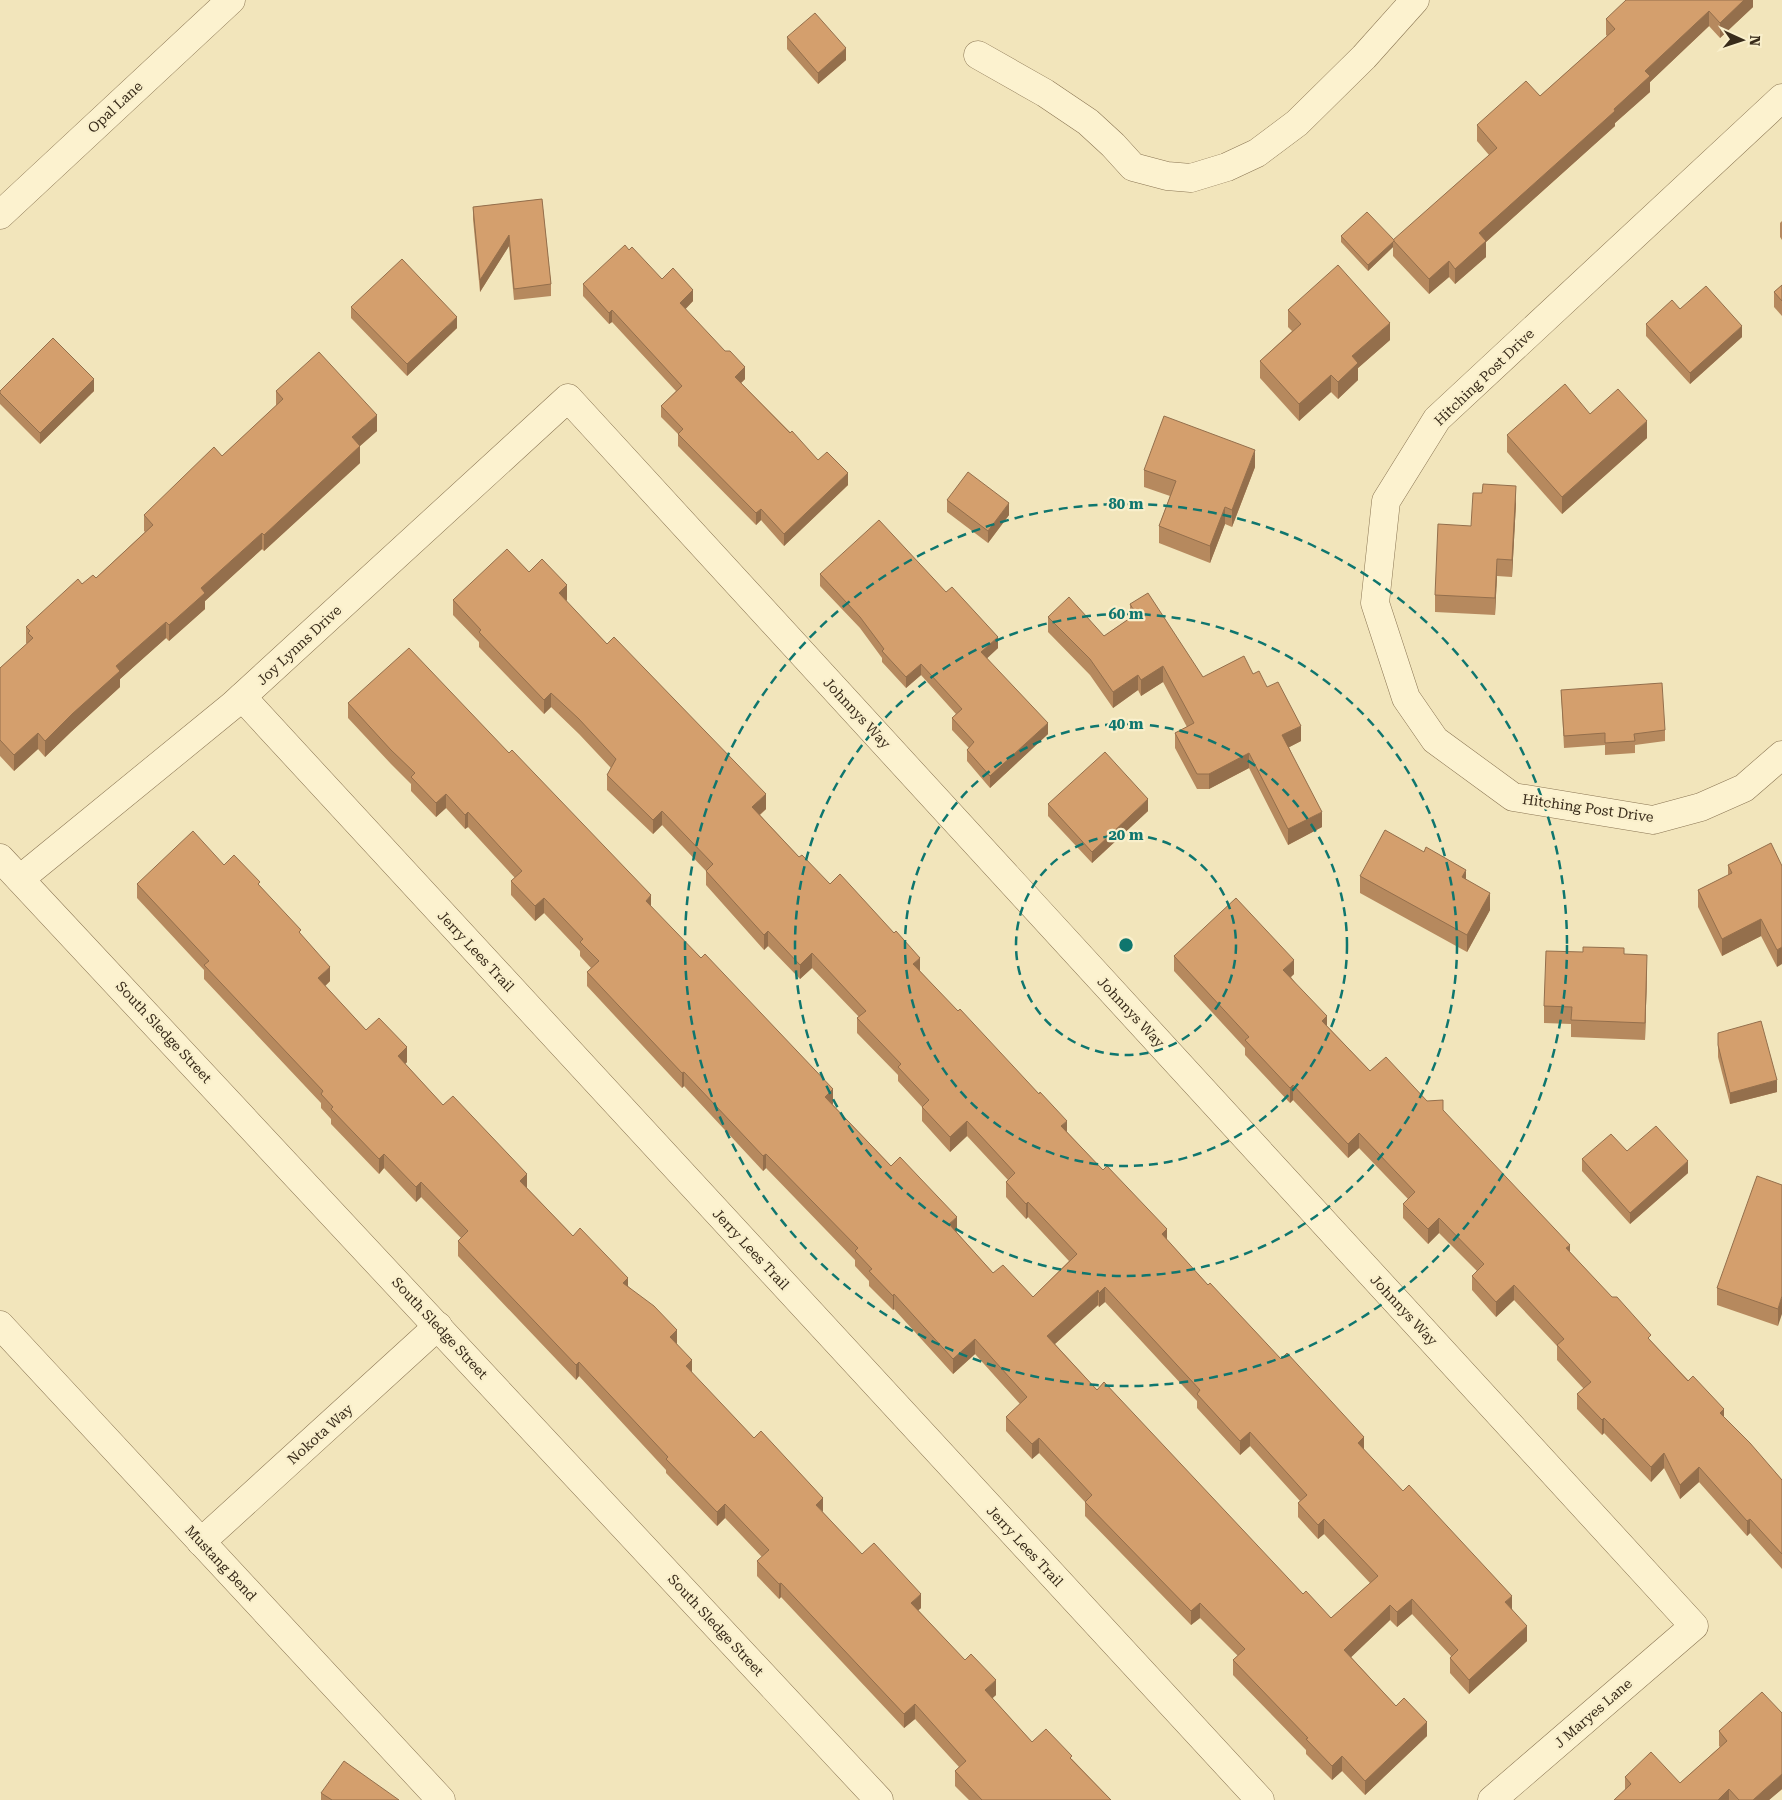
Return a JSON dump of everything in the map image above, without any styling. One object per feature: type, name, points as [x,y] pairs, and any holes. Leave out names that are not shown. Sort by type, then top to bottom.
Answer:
[{"type":"street","name":"Opal Lane","points":[[0,215],[231,0]]},
{"type":"street","points":[[978,55],[1045,93],[1088,122],[1133,167],[1168,176],[1191,178],[1227,168],[1258,152],[1297,123],[1364,57],[1415,0]]},
{"type":"street","name":"Hitching Post Drive","points":[[1782,98],[1437,419],[1386,501],[1375,603],[1406,698],[1430,733],[1436,740],[1513,797],[1653,820],[1701,807],[1744,788],[1782,755]]},
{"type":"street","name":"Joy Lynns Drive","points":[[20,879],[242,697],[568,398]]},
{"type":"street","name":"Johnnys Way","points":[[568,398],[1694,1626]]},
{"type":"street","name":"Jerry Lees Trail","points":[[242,697],[1260,1800]]},
{"type":"street","name":"South Sledge Street","points":[[0,858],[879,1800]]},
{"type":"street","name":"Mustang Bend","points":[[0,1325],[441,1800]]},
{"type":"street","name":"Nokota Way","points":[[201,1542],[438,1326]]},
{"type":"street","name":"J Maryes Lane","points":[[1492,1800],[1694,1626]]},
{"type":"building","points":[[1626,0],[1744,0],[1720,23],[1709,11],[1645,71],[1650,76],[1614,109],[1615,111],[1479,233],[1486,241],[1455,269],[1449,261],[1429,279],[1393,240],[1497,148],[1477,125],[1526,81],[1540,96],[1615,29],[1606,19]]},
{"type":"building","points":[[815,13],[846,48],[818,73],[787,37]]},
{"type":"building","points":[[542,199],[551,284],[514,289],[509,235],[480,280],[473,207]]},
{"type":"building","points":[[1367,212],[1394,240],[1368,265],[1341,236]]},
{"type":"building","points":[[625,245],[629,250],[632,247],[662,279],[673,268],[693,290],[680,303],[725,351],[730,351],[745,367],[735,377],[790,433],[792,431],[818,460],[827,452],[848,473],[784,534],[761,509],[756,513],[678,434],[683,429],[661,406],[682,386],[612,310],[609,313],[583,284]]},
{"type":"building","points":[[402,259],[457,317],[407,364],[351,307]]},
{"type":"building","points":[[1338,265],[1390,323],[1352,356],[1358,363],[1338,382],[1331,375],[1299,404],[1260,361],[1301,324],[1288,310]]},
{"type":"building","points":[[1782,285],[1782,301],[1774,292]]},
{"type":"building","points":[[1706,286],[1742,326],[1690,373],[1646,324],[1672,300],[1680,309]]},
{"type":"building","points":[[53,338],[94,379],[40,433],[0,391]]},
{"type":"building","points":[[319,352],[377,415],[352,437],[360,446],[264,535],[262,533],[201,588],[205,593],[169,625],[166,622],[116,666],[120,671],[45,741],[38,733],[14,755],[0,740],[0,668],[33,638],[28,633],[30,631],[26,627],[78,579],[82,584],[93,575],[96,578],[153,525],[144,515],[214,447],[222,456],[283,399],[276,391]]},
{"type":"building","points":[[1565,384],[1590,414],[1618,389],[1647,421],[1562,497],[1507,435]]},
{"type":"building","points":[[1164,416],[1255,450],[1232,510],[1225,507],[1210,546],[1159,526],[1176,481],[1144,470]]},
{"type":"building","points":[[968,472],[1009,503],[988,531],[947,500]]},
{"type":"building","points":[[1483,484],[1516,486],[1512,560],[1497,559],[1495,598],[1435,595],[1438,524],[1471,526],[1473,493],[1482,493]]},
{"type":"building","points":[[879,520],[946,592],[952,587],[998,637],[981,652],[1048,723],[990,776],[967,750],[974,742],[952,718],[962,709],[921,664],[906,677],[882,651],[884,649],[860,617],[820,574]]},
{"type":"building","points":[[507,549],[529,572],[542,559],[567,585],[559,593],[607,644],[614,637],[766,794],[752,807],[799,857],[802,855],[830,884],[840,874],[894,933],[896,931],[920,958],[913,964],[958,1011],[960,1009],[1039,1094],[1040,1092],[1067,1121],[1061,1126],[1103,1170],[1107,1166],[1167,1229],[1162,1234],[1208,1285],[1210,1283],[1281,1359],[1287,1353],[1364,1437],[1358,1443],[1403,1491],[1409,1485],[1512,1596],[1505,1602],[1527,1626],[1469,1680],[1450,1658],[1458,1650],[1412,1599],[1397,1612],[1390,1605],[1344,1650],[1396,1706],[1404,1698],[1427,1722],[1365,1781],[1342,1756],[1332,1766],[1306,1739],[1308,1738],[1233,1660],[1245,1649],[1200,1603],[1191,1611],[1085,1502],[1092,1495],[1039,1438],[1032,1444],[1006,1417],[1027,1397],[975,1339],[953,1359],[894,1294],[893,1296],[869,1271],[872,1269],[855,1251],[858,1248],[766,1154],[763,1156],[587,972],[599,961],[580,942],[583,939],[544,898],[535,906],[511,881],[522,871],[468,812],[465,815],[446,794],[436,803],[411,777],[415,773],[348,703],[409,648],[509,753],[512,750],[651,895],[646,901],[701,958],[705,954],[833,1089],[825,1097],[891,1166],[900,1157],[957,1217],[949,1224],[993,1273],[1003,1265],[1033,1297],[1077,1254],[1028,1202],[1026,1204],[1006,1182],[1015,1173],[967,1121],[950,1137],[922,1107],[929,1100],[898,1067],[901,1064],[857,1018],[866,1011],[812,953],[800,965],[768,931],[764,935],[706,871],[713,864],[662,811],[653,820],[607,775],[616,759],[579,719],[551,693],[544,700],[479,632],[481,630],[453,600]],"holes":[[[1105,1287],[1200,1390],[1197,1394],[1240,1441],[1250,1432],[1307,1495],[1298,1503],[1318,1525],[1324,1519],[1378,1576],[1331,1618],[1306,1591],[1303,1594],[1104,1382],[1097,1390],[1047,1336],[1098,1290],[1099,1293]]]},
{"type":"building","points":[[1148,593],[1203,677],[1244,656],[1253,674],[1259,671],[1267,687],[1278,682],[1301,726],[1282,735],[1322,812],[1288,829],[1249,753],[1209,774],[1197,774],[1175,733],[1194,723],[1163,666],[1141,680],[1138,675],[1113,692],[1090,659],[1048,617],[1069,597],[1104,636],[1136,614],[1130,604]]},
{"type":"building","points":[[1662,683],[1665,730],[1634,734],[1635,741],[1605,743],[1605,733],[1564,736],[1561,690]]},
{"type":"building","points":[[1105,752],[1148,799],[1092,852],[1048,804]]},
{"type":"building","points":[[1385,830],[1424,852],[1426,847],[1466,870],[1462,877],[1490,893],[1467,935],[1360,876]]},
{"type":"building","points":[[193,831],[224,865],[234,855],[260,882],[258,884],[301,930],[299,932],[330,967],[318,978],[366,1030],[379,1018],[407,1047],[398,1056],[443,1105],[453,1096],[527,1174],[520,1181],[573,1236],[580,1228],[628,1278],[623,1283],[654,1306],[677,1330],[670,1337],[692,1360],[686,1366],[754,1438],[761,1431],[823,1498],[816,1505],[862,1554],[874,1543],[921,1594],[911,1603],[965,1660],[971,1654],[996,1680],[985,1690],[1032,1742],[1046,1729],[1072,1756],[1070,1758],[1111,1800],[982,1800],[955,1771],[966,1761],[915,1704],[904,1714],[781,1583],[779,1584],[757,1561],[769,1550],[725,1504],[717,1512],[666,1459],[668,1457],[579,1362],[576,1365],[458,1241],[468,1231],[421,1182],[416,1187],[384,1154],[379,1159],[331,1109],[333,1107],[321,1094],[323,1091],[204,965],[209,961],[137,884]]},
{"type":"building","points":[[1771,843],[1782,866],[1782,947],[1777,950],[1761,919],[1722,939],[1698,890],[1732,873],[1728,865]]},
{"type":"building","points":[[1236,898],[1294,960],[1283,970],[1327,1016],[1322,1021],[1370,1071],[1386,1057],[1427,1101],[1443,1100],[1443,1110],[1570,1245],[1566,1248],[1612,1297],[1617,1297],[1651,1335],[1648,1338],[1688,1381],[1693,1376],[1724,1409],[1720,1413],[1750,1443],[1782,1480],[1782,1554],[1750,1519],[1747,1521],[1699,1467],[1680,1485],[1664,1453],[1651,1467],[1604,1418],[1602,1420],[1577,1394],[1591,1382],[1557,1345],[1564,1339],[1514,1285],[1496,1302],[1472,1276],[1484,1264],[1439,1218],[1428,1229],[1403,1204],[1415,1192],[1359,1133],[1348,1144],[1293,1085],[1290,1088],[1245,1040],[1249,1037],[1174,956]]},
{"type":"building","points":[[1583,947],[1624,948],[1624,954],[1647,955],[1645,1023],[1571,1020],[1572,1007],[1544,1006],[1546,951],[1583,952]]},
{"type":"building","points":[[1761,1021],[1777,1080],[1730,1093],[1718,1045],[1718,1033]]},
{"type":"building","points":[[1656,1126],[1688,1161],[1630,1213],[1582,1159],[1611,1134],[1627,1151]]},
{"type":"building","points":[[1757,1176],[1782,1185],[1782,1296],[1778,1309],[1717,1288]]},
{"type":"building","points":[[1762,1692],[1782,1713],[1782,1774],[1753,1800],[1739,1800],[1729,1789],[1718,1800],[1614,1800],[1631,1784],[1625,1777],[1651,1752],[1680,1783],[1727,1741],[1719,1731]]},
{"type":"building","points":[[344,1761],[399,1800],[332,1800],[321,1793]]}]
